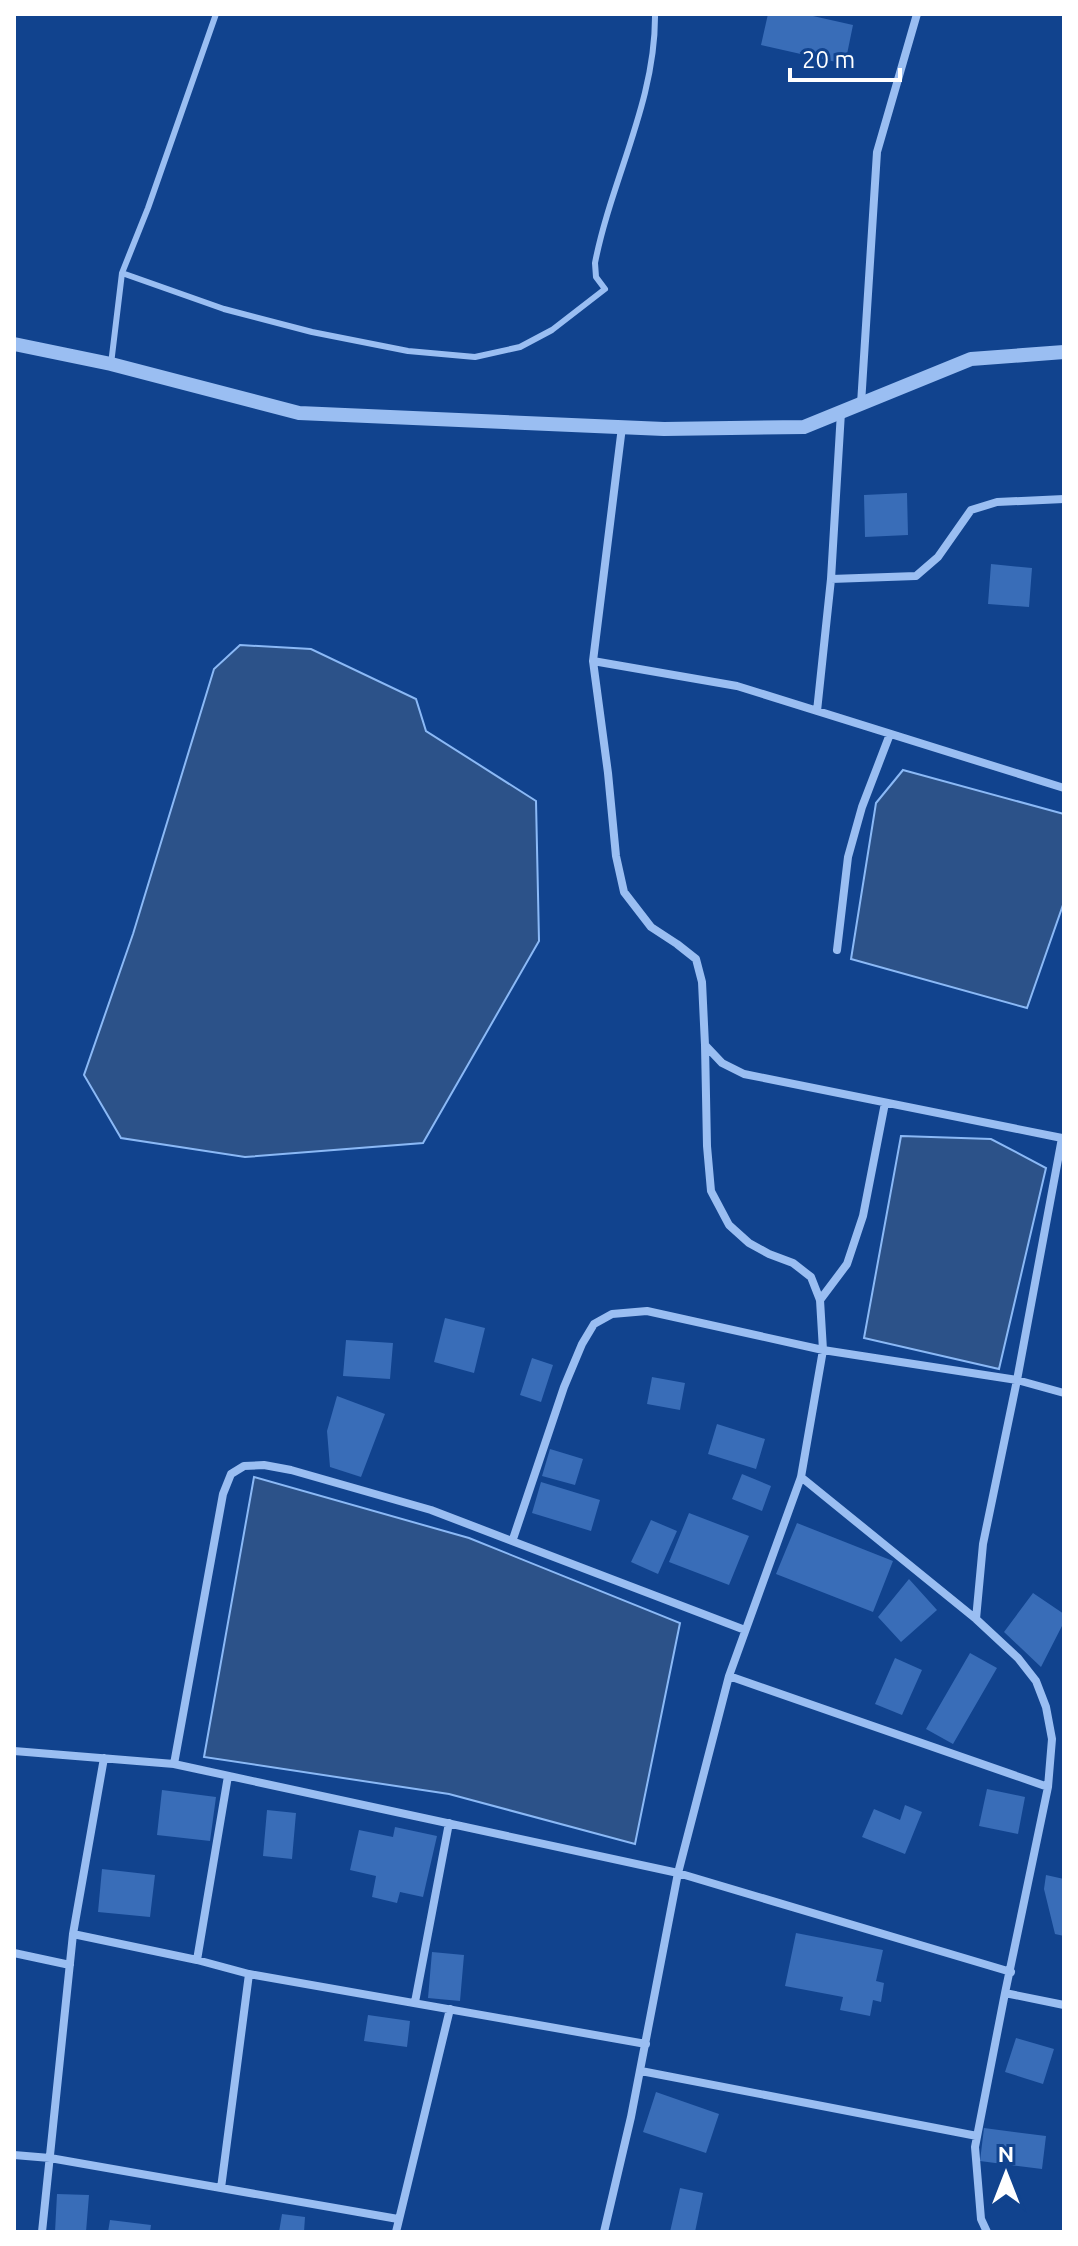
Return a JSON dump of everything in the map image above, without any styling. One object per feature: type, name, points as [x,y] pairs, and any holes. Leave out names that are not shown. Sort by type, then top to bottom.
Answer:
[{"type":"street","points":[[861,404],[877,152],[917,14]]},
{"type":"street","points":[[14,344],[111,364],[299,413],[622,427],[804,427],[971,359],[1064,352]]},
{"type":"street","points":[[817,711],[831,579],[841,412]]},
{"type":"street","points":[[604,2232],[641,2071],[678,1873],[729,1676],[801,1477],[823,1350],[820,1300],[811,1277],[793,1263],[749,1243],[729,1225],[711,1191],[702,982],[696,959],[651,927],[624,892],[616,856],[593,661],[622,427]]},
{"type":"street","points":[[831,579],[916,576],[938,557],[971,510],[997,502],[1064,499]]},
{"type":"street","points":[[593,661],[737,686],[1064,788]]},
{"type":"street","points":[[837,950],[848,857],[862,807],[890,734]]},
{"type":"street","points":[[705,1045],[722,1063],[744,1074],[1063,1138],[983,1544],[976,1619]]},
{"type":"street","points":[[820,1300],[847,1264],[863,1216],[885,1103]]},
{"type":"street","points":[[513,1539],[564,1387],[594,1324],[612,1314],[647,1311],[823,1350],[1017,1380],[1064,1393]]},
{"type":"street","points":[[174,1764],[223,1494],[231,1474],[244,1466],[264,1465],[291,1470],[431,1510],[745,1630]]},
{"type":"street","points":[[801,1477],[976,1619],[1018,1658],[1036,1681],[1046,1707],[1052,1739],[1048,1787],[975,2147],[981,2219],[987,2232]]},
{"type":"street","points":[[729,1676],[1048,1787]]},
{"type":"street","points":[[14,1751],[174,1764],[678,1873],[1011,1972]]},
{"type":"street","points":[[42,2232],[73,1934],[104,1758]]},
{"type":"street","points":[[197,1960],[228,1776]]},
{"type":"street","points":[[415,2002],[449,1823]]},
{"type":"street","points":[[73,1934],[249,1974],[646,2044]]},
{"type":"street","points":[[14,1953],[70,1965]]},
{"type":"street","points":[[221,2188],[249,1974]]},
{"type":"street","points":[[1005,1993],[1064,2005]]},
{"type":"street","points":[[396,2232],[450,2009]]},
{"type":"street","points":[[641,2071],[977,2136]]},
{"type":"street","points":[[14,2155],[50,2158],[398,2219]]},
{"type":"lane","points":[[111,364],[122,273],[216,14]]},
{"type":"lane","points":[[122,273],[224,309],[312,332],[408,351],[475,357],[520,347],[552,330],[605,289],[596,277],[595,263],[642,105],[650,67],[655,14]]},
{"type":"water","points":[[240,645],[311,649],[416,699],[426,731],[536,801],[539,941],[423,1143],[245,1157],[121,1138],[84,1075],[133,934],[214,669]]},
{"type":"water","points":[[903,770],[1064,814],[1064,902],[1027,1008],[851,959],[876,803]]},
{"type":"water","points":[[901,1136],[991,1139],[1046,1168],[999,1369],[864,1338]]},
{"type":"water","points":[[254,1477],[469,1538],[680,1623],[635,1844],[449,1794],[204,1757]]},
{"type":"building","points":[[768,14],[804,14],[853,25],[845,64],[761,45]]},
{"type":"building","points":[[907,493],[908,535],[865,537],[864,495]]},
{"type":"building","points":[[991,564],[1032,568],[1029,607],[988,604]]},
{"type":"building","points":[[445,1318],[485,1328],[474,1373],[434,1362]]},
{"type":"building","points":[[346,1340],[393,1343],[390,1379],[343,1376]]},
{"type":"building","points":[[532,1358],[553,1365],[541,1402],[520,1395]]},
{"type":"building","points":[[652,1377],[685,1383],[680,1410],[647,1404]]},
{"type":"building","points":[[337,1396],[385,1414],[361,1477],[330,1467],[327,1431]]},
{"type":"building","points":[[717,1424],[765,1439],[756,1469],[708,1454]]},
{"type":"building","points":[[550,1449],[583,1459],[575,1485],[542,1476]]},
{"type":"building","points":[[742,1474],[771,1486],[762,1511],[732,1499]]},
{"type":"building","points":[[541,1482],[600,1500],[591,1531],[532,1513]]},
{"type":"building","points":[[689,1513],[749,1536],[729,1585],[669,1562]]},
{"type":"building","points":[[651,1520],[677,1531],[658,1574],[631,1562]]},
{"type":"building","points":[[797,1523],[893,1561],[873,1612],[776,1574]]},
{"type":"building","points":[[909,1579],[937,1610],[901,1642],[878,1617]]},
{"type":"building","points":[[1033,1593],[1064,1614],[1064,1622],[1041,1667],[1004,1632]]},
{"type":"building","points":[[970,1653],[997,1668],[953,1744],[926,1729]]},
{"type":"building","points":[[895,1658],[922,1670],[902,1715],[875,1704]]},
{"type":"building","points":[[987,1789],[1025,1797],[1018,1834],[979,1826]]},
{"type":"building","points":[[162,1790],[216,1797],[210,1841],[157,1835]]},
{"type":"building","points":[[905,1805],[922,1812],[905,1854],[862,1837],[874,1809],[900,1820]]},
{"type":"building","points":[[267,1810],[296,1813],[292,1859],[263,1856]]},
{"type":"building","points":[[395,1827],[437,1836],[423,1897],[400,1892],[397,1903],[372,1897],[376,1876],[350,1870],[359,1830],[393,1837]]},
{"type":"building","points":[[102,1869],[155,1875],[150,1917],[98,1912]]},
{"type":"building","points":[[1046,1875],[1064,1879],[1064,1936],[1055,1934],[1044,1889]]},
{"type":"building","points":[[796,1933],[883,1950],[876,1981],[884,1983],[881,2002],[873,2000],[870,2016],[840,2010],[843,1997],[785,1986]]},
{"type":"building","points":[[432,1952],[464,1955],[460,2001],[428,1998]]},
{"type":"building","points":[[368,2015],[410,2021],[407,2047],[364,2041]]},
{"type":"building","points":[[1016,2038],[1054,2049],[1043,2084],[1005,2072]]},
{"type":"building","points":[[656,2092],[719,2114],[706,2153],[643,2132]]},
{"type":"building","points":[[984,2128],[1046,2136],[1042,2169],[980,2161]]},
{"type":"building","points":[[680,2188],[703,2193],[695,2232],[670,2232]]},
{"type":"building","points":[[57,2194],[89,2195],[86,2232],[55,2232]]},
{"type":"building","points":[[282,2214],[305,2217],[304,2232],[279,2232]]},
{"type":"building","points":[[110,2220],[151,2225],[150,2232],[108,2232]]}]
